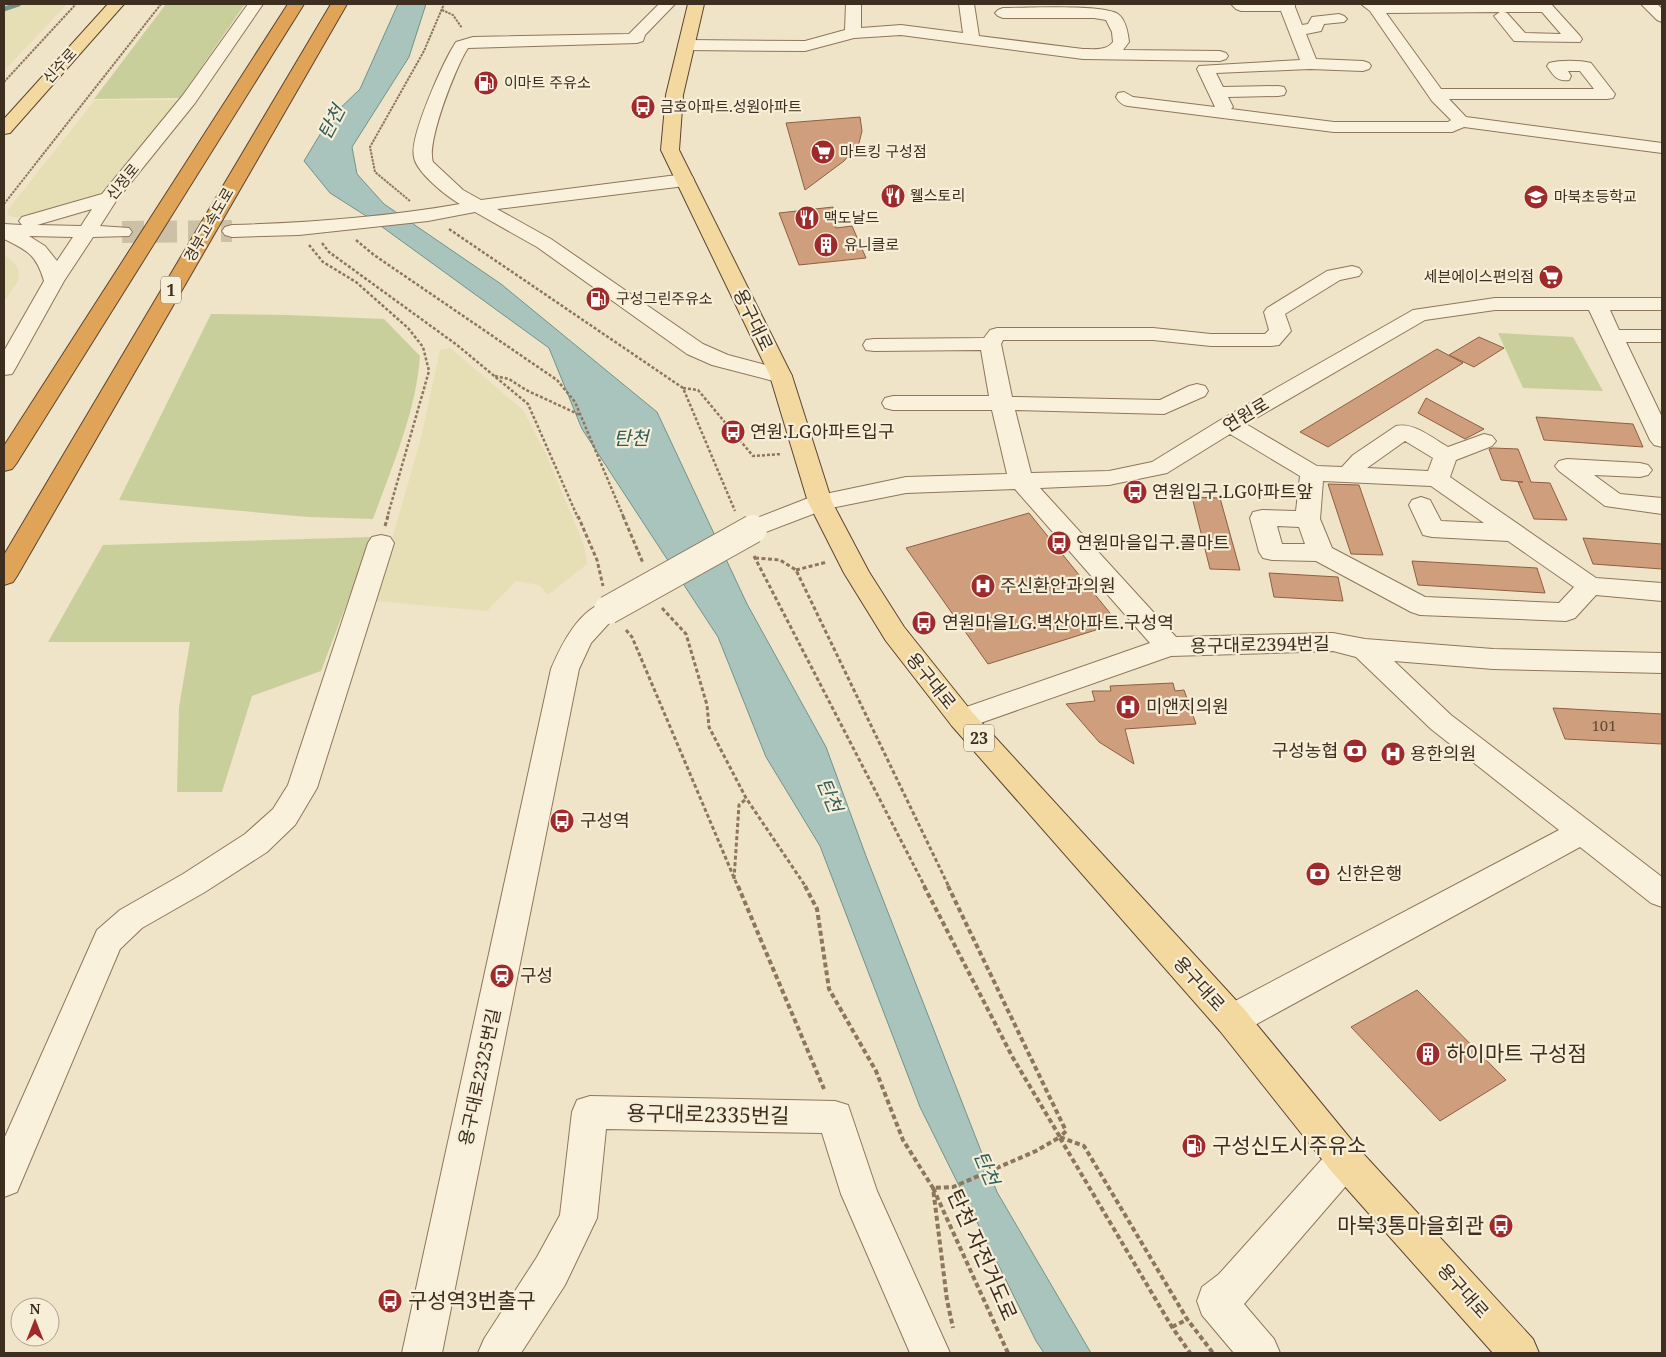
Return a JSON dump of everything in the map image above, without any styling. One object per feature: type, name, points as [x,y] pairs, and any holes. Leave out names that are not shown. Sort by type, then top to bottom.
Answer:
[{"type":"highway","points":[[4,464],[296,4]]},
{"type":"highway","name":"경부고속도로","points":[[4,576],[339,4]]},
{"type":"main road","name":"신수로","points":[[4,129],[116,4]]},
{"type":"main road","name":"용구대로","points":[[696,4],[674,94],[670,125],[670,150],[781,376],[820,502],[857,573],[895,634],[962,719],[1232,1020],[1345,1160],[1519,1353]]},
{"type":"street","name":"신정로","points":[[4,369],[54,281],[110,198],[189,99],[255,4]]},
{"type":"street","points":[[667,4],[637,34],[637,38],[617,40],[471,42],[462,44],[456,54],[426,130],[422,156],[425,164],[456,194],[544,243],[695,349],[720,360],[781,376]]},
{"type":"street","points":[[853,4],[853,33]]},
{"type":"street","points":[[967,4],[972,39]]},
{"type":"street","points":[[1239,4],[1241,6],[1288,5],[1310,64]]},
{"type":"street","points":[[1650,4],[1662,17]]},
{"type":"street","points":[[1372,6],[1543,5],[1574,39],[1520,38],[1502,16]]},
{"type":"street","points":[[1372,6],[1436,94],[1462,121],[1662,148]]},
{"type":"street","points":[[1003,13],[1094,13],[1111,16],[1115,20],[1120,32],[1121,42],[1115,50],[1099,54]]},
{"type":"street","points":[[1296,30],[1314,28],[1317,20],[1339,19]]},
{"type":"street","points":[[686,45],[805,46],[853,33],[900,30],[1099,54],[1220,56]]},
{"type":"street","points":[[1226,113],[1205,69],[1310,64],[1363,66]]},
{"type":"street","points":[[1436,94],[1458,96],[1607,94],[1586,66],[1555,66],[1563,76]]},
{"type":"street","points":[[1216,92],[1278,91]]},
{"type":"street","points":[[1124,98],[1128,101],[1334,127],[1452,127],[1462,121]]},
{"type":"street","points":[[232,231],[312,228],[428,215],[478,206],[685,180]]},
{"type":"street","points":[[4,230],[110,198]]},
{"type":"street","points":[[4,230],[122,232]]},
{"type":"street","points":[[4,230],[40,250],[48,262],[54,281]]},
{"type":"street","points":[[1169,647],[1021,482],[990,344],[997,334],[1153,334],[1211,340],[1271,340],[1280,331],[1274,312],[1334,275],[1352,272]]},
{"type":"street","points":[[1596,303],[1662,440]]},
{"type":"street","name":"연원로","points":[[820,502],[906,486],[1109,478],[1159,468],[1230,424],[1420,314],[1495,304],[1662,304]]},
{"type":"street","points":[[1612,336],[1662,336]]},
{"type":"street","points":[[874,345],[990,344]]},
{"type":"street","points":[[893,403],[1002,403],[1164,407],[1197,391]]},
{"type":"street","points":[[1230,424],[1312,473],[1437,479],[1590,586],[1662,592]]},
{"type":"street","points":[[1348,475],[1361,460],[1404,431],[1446,456]]},
{"type":"street","points":[[1437,479],[1446,456],[1484,441]]},
{"type":"street","points":[[1640,470],[1567,466],[1614,501],[1662,506]]},
{"type":"street","points":[[1312,473],[1308,519],[1321,553]]},
{"type":"street","name":"용구대로2325번길","points":[[422,1353],[565,669],[573,648],[587,627],[608,610],[753,529],[820,502]]},
{"type":"street","points":[[1421,505],[1432,529],[1515,534]]},
{"type":"street","points":[[1308,519],[1262,518],[1272,552],[1321,553],[1420,606],[1566,612],[1590,586]]},
{"type":"street","points":[[4,1180],[108,940],[131,919],[256,843],[284,817],[302,788],[381,544]]},
{"type":"street","name":"용구대로2394번길","points":[[962,719],[1169,647],[1333,642],[1365,649],[1493,659],[1662,663]]},
{"type":"street","points":[[1365,649],[1441,722],[1662,894]]},
{"type":"street","points":[[1232,1020],[1582,832]]},
{"type":"street","name":"용구대로2335번길","points":[[498,1353],[552,1271],[578,1218],[590,1112],[835,1117]]},
{"type":"street","points":[[835,1117],[858,1194],[943,1344]]},
{"type":"street","points":[[1260,1353],[1216,1301],[1233,1288],[1345,1160]]},
{"type":"path","points":[[4,82],[76,4]]},
{"type":"path","points":[[4,204],[161,4]]},
{"type":"path","points":[[442,10],[453,15],[471,42]]},
{"type":"path","points":[[345,224],[374,255],[557,380],[575,402],[644,567]]},
{"type":"path","points":[[312,228],[329,252],[457,345],[528,404],[597,560]]},
{"type":"path","points":[[312,228],[309,247],[323,262],[356,282],[408,328],[423,347],[429,371],[381,544]]},
{"type":"path","points":[[494,376],[508,376],[524,389],[551,399],[580,415]]},
{"type":"path","points":[[683,388],[698,390],[753,456],[804,452]]},
{"type":"path","points":[[796,570],[850,557]]},
{"type":"path","points":[[755,558],[780,560],[796,570],[1066,1131],[1060,1137]]},
{"type":"path","points":[[660,602],[664,611],[686,634],[707,705],[710,727],[746,798],[805,885],[817,909],[829,989],[876,1071],[903,1140],[933,1188],[947,1300],[943,1344]]},
{"type":"path","points":[[632,636],[835,1117]]},
{"type":"path","points":[[734,880],[739,805],[746,798]]},
{"type":"path","points":[[1060,1137],[1172,1327],[1190,1353]]},
{"type":"path","points":[[1060,1137],[1084,1146],[1187,1319],[1213,1353]]},
{"type":"path","name":"탄천 자전거도로","points":[[1008,1353],[933,1188],[953,1187],[1036,1151]]},
{"type":"shaded area","points":[[4,4],[67,4],[4,71]]},
{"type":"shaded area","points":[[95,100],[179,100],[109,184],[96,196],[38,216],[18,218],[9,216],[7,211]]},
{"type":"shaded area","points":[[4,255],[15,263],[19,272],[18,281],[4,302]]},
{"type":"shaded area","points":[[450,348],[523,410],[546,454],[584,545],[587,564],[548,595],[539,585],[516,581],[487,611],[374,601],[420,442],[440,350]]},
{"type":"green space","points":[[166,4],[245,4],[180,98],[94,99]]},
{"type":"green space","points":[[211,314],[384,319],[420,356],[414,398],[395,459],[373,519],[308,517],[119,500]]},
{"type":"green space","points":[[1498,333],[1573,337],[1603,391],[1523,388]]},
{"type":"green space","points":[[372,537],[321,671],[252,696],[222,792],[177,792],[179,707],[190,642],[48,642],[103,545]]},
{"type":"water","name":"탄천","points":[[398,4],[426,4],[409,57],[352,147],[357,174],[384,204],[501,284],[657,412],[747,604],[826,747],[866,856],[997,1192],[1091,1353],[1044,1353],[1036,1341],[920,1107],[820,846],[766,757],[718,637],[582,429],[549,348],[374,221],[330,193],[304,161],[330,118],[360,89]]},
{"type":"building","name":"마트킹 구성점","points":[[860,117],[862,131],[859,143],[844,161],[805,190],[786,123]]},
{"type":"building","name":"유니클로","points":[[833,207],[836,228],[852,226],[866,258],[799,265],[779,213]]},
{"type":"building","points":[[1479,337],[1504,348],[1474,367],[1449,355]]},
{"type":"building","points":[[1437,349],[1463,363],[1328,447],[1300,432]]},
{"type":"building","points":[[1426,398],[1484,429],[1465,439],[1418,413]]},
{"type":"building","points":[[1536,417],[1633,424],[1643,447],[1544,440]]},
{"type":"building","points":[[1489,449],[1518,449],[1531,482],[1550,483],[1567,520],[1534,519],[1518,482],[1523,482],[1501,480]]},
{"type":"building","points":[[1328,484],[1359,485],[1383,555],[1351,554]]},
{"type":"building","points":[[1192,497],[1220,498],[1240,570],[1210,569]]},
{"type":"building","points":[[1029,513],[1118,623],[988,664],[906,548]]},
{"type":"building","points":[[1583,538],[1662,544],[1662,569],[1593,564]]},
{"type":"building","points":[[1412,561],[1537,568],[1545,593],[1418,585]]},
{"type":"building","points":[[1269,573],[1338,577],[1343,601],[1274,597]]},
{"type":"building","points":[[1173,683],[1175,691],[1184,690],[1196,724],[1125,729],[1134,764],[1099,742],[1066,704],[1095,701],[1092,691],[1111,691],[1110,686]]},
{"type":"building","points":[[1553,708],[1662,714],[1662,744],[1565,739]]},
{"type":"building","name":"하이마트 구성점","points":[[1417,990],[1506,1080],[1440,1121],[1351,1027]]},
{"type":"waterway","points":[[4,9],[19,4]]},
{"type":"tunnel","points":[[122,232],[232,231]]},
{"type":"place","name":"이마트 주유소","points":[[486,83]]},
{"type":"place","name":"금호아파트.성원아파트","points":[[643,107]]},
{"type":"place","name":"마트킹 구성점","points":[[823,152]]},
{"type":"place","name":"웰스토리","points":[[893,196]]},
{"type":"place","name":"마북초등학교","points":[[1536,197]]},
{"type":"place","name":"맥도날드","points":[[807,218]]},
{"type":"place","name":"유니클로","points":[[826,245]]},
{"type":"place","name":"세븐에이스편의점","points":[[1551,277]]},
{"type":"place","name":"구성그린주유소","points":[[598,299]]},
{"type":"place","name":"연원.LG아파트입구","points":[[733,432]]},
{"type":"place","name":"연원입구.LG아파트앞","points":[[1135,492]]},
{"type":"place","name":"연원마을입구.콜마트","points":[[1059,543]]},
{"type":"place","name":"주신환안과의원","points":[[983,586]]},
{"type":"place","name":"연원마을LG.벽산아파트.구성역","points":[[924,623]]},
{"type":"place","name":"미앤지의원","points":[[1128,707]]},
{"type":"place","name":"구성농협","points":[[1355,751]]},
{"type":"place","name":"용한의원","points":[[1393,754]]},
{"type":"place","name":"구성역","points":[[562,821]]},
{"type":"place","name":"신한은행","points":[[1318,874]]},
{"type":"place","name":"구성","points":[[502,976]]},
{"type":"place","name":"하이마트 구성점","points":[[1428,1054]]},
{"type":"place","name":"구성신도시주유소","points":[[1194,1146]]},
{"type":"place","name":"마북3통마을회관","points":[[1501,1226]]},
{"type":"place","name":"구성역3번출구","points":[[390,1301]]}]
